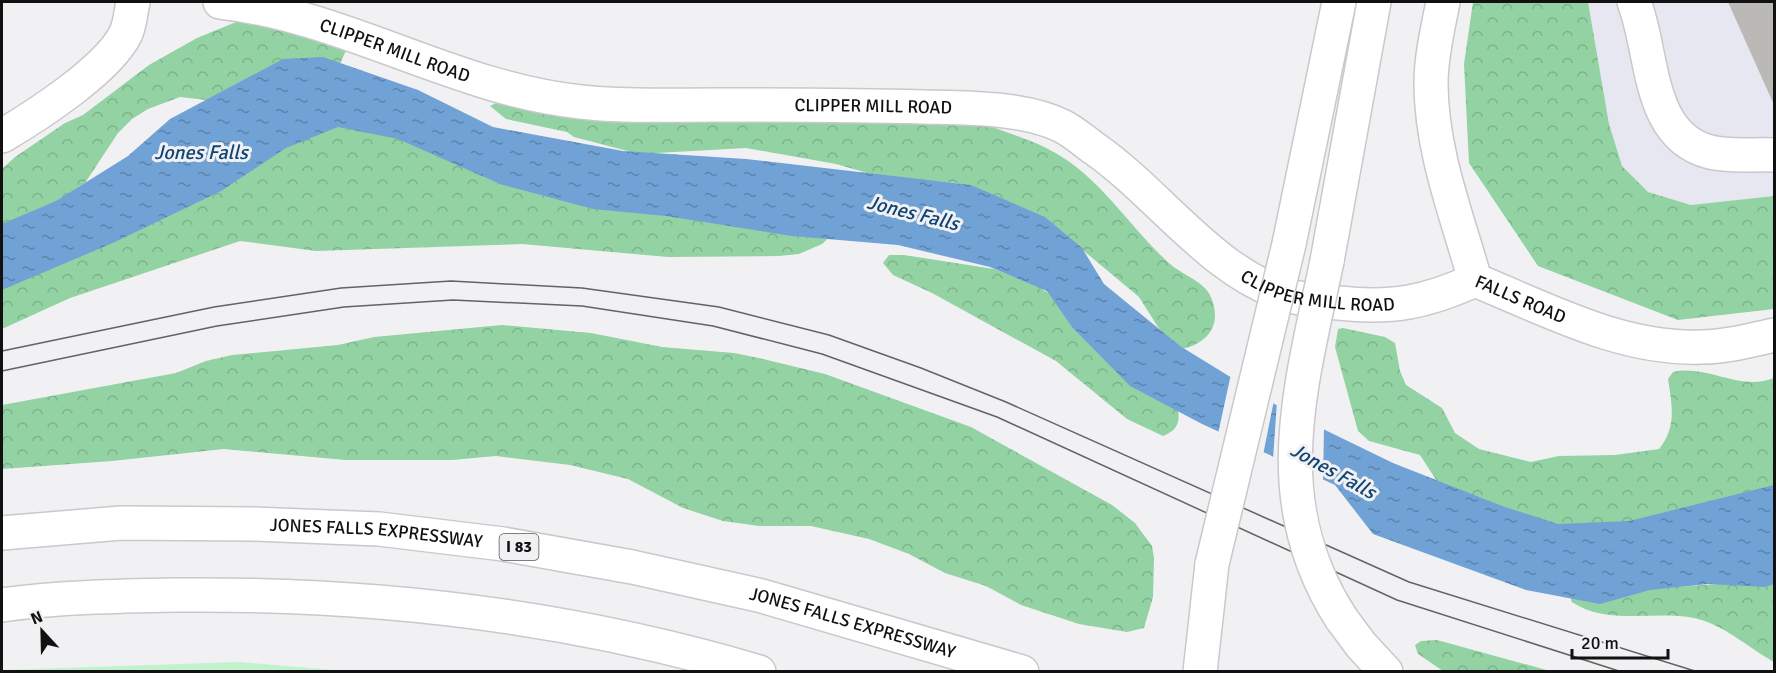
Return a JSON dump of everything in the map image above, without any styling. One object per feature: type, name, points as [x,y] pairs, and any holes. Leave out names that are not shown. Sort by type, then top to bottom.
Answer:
[{"type":"main road","points":[[2,136],[62,95],[103,62],[126,33],[133,2]]},
{"type":"main road","name":"CLIPPER MILL ROAD","points":[[220,2],[241,4],[339,29],[444,69],[537,97],[631,105],[846,105],[1013,112],[1062,126],[1120,167],[1209,248],[1251,279],[1286,295],[1317,301],[1379,306],[1437,297],[1475,280]]},
{"type":"main road","points":[[1200,672],[1212,564],[1289,244],[1339,2]]},
{"type":"main road","points":[[1374,2],[1327,261],[1296,411],[1293,465],[1300,515],[1313,566],[1341,618],[1361,645],[1386,672]]},
{"type":"main road","name":"FALLS ROAD","points":[[1443,2],[1431,82],[1435,135],[1442,169],[1475,280],[1610,335],[1660,345],[1702,347],[1774,335]]},
{"type":"main road","points":[[1634,2],[1642,22],[1662,111],[1679,138],[1711,153],[1774,154]]},
{"type":"main road","name":"JONES FALLS EXPRESSWAY","points":[[2,532],[121,523],[253,524],[379,529],[503,544],[632,567],[762,596],[1022,672]]},
{"type":"main road","points":[[2,605],[128,596],[259,594],[376,601],[489,614],[612,636],[759,672]]},
{"type":"shaded area","points":[[1588,2],[1774,2],[1774,196],[1692,205],[1648,192],[1622,166],[1609,124]]},
{"type":"green space","points":[[1473,2],[1588,2],[1609,124],[1622,166],[1648,192],[1691,205],[1774,196],[1774,309],[1678,320],[1538,266],[1469,163],[1464,64]]},
{"type":"green space","points":[[241,20],[348,46],[336,73],[215,101],[180,97],[148,109],[132,119],[118,133],[85,183],[2,239],[2,169],[15,157],[65,123],[83,115],[149,65],[197,38]]},
{"type":"green space","points":[[498,102],[982,123],[1043,146],[1092,180],[1156,251],[1170,264],[1207,290],[1214,305],[1214,322],[1207,336],[1200,342],[1182,349],[1163,335],[1139,297],[1066,236],[957,183],[885,178],[836,164],[746,148],[639,154],[574,137],[567,132],[506,119],[490,106]]},
{"type":"green space","points":[[296,115],[837,230],[822,244],[799,254],[779,256],[668,257],[522,244],[316,251],[240,241],[70,298],[2,329],[2,267]]},
{"type":"green space","points":[[889,255],[904,255],[994,269],[1033,284],[1052,295],[1176,402],[1179,418],[1176,427],[1163,436],[1127,419],[1056,361],[932,293],[893,275],[883,263]]},
{"type":"green space","points":[[502,325],[591,333],[662,347],[734,353],[759,358],[825,374],[971,427],[1112,505],[1135,523],[1152,546],[1154,558],[1153,597],[1144,628],[1127,632],[1079,624],[1021,605],[986,586],[945,573],[909,554],[869,539],[811,526],[759,526],[723,521],[683,508],[628,479],[570,465],[496,456],[452,460],[346,460],[224,449],[112,461],[2,469],[2,405],[176,373],[206,361],[232,355],[338,345],[374,337]]},
{"type":"green space","points":[[1343,328],[1385,337],[1395,343],[1400,371],[1406,385],[1442,408],[1455,433],[1479,449],[1531,462],[1559,456],[1615,455],[1659,449],[1665,441],[1671,424],[1672,407],[1668,379],[1673,372],[1698,372],[1749,382],[1774,378],[1774,520],[1602,542],[1442,489],[1420,455],[1369,441],[1358,431],[1335,347],[1338,329]]},
{"type":"green space","points":[[1774,571],[1774,662],[1726,631],[1705,621],[1679,616],[1600,614],[1572,602],[1570,595],[1717,584]]},
{"type":"green space","points":[[1437,640],[1550,671],[1443,671],[1418,654],[1415,645],[1421,641]]},
{"type":"green space","points":[[239,662],[346,671],[2,671],[2,670]]},
{"type":"water","name":"Jones Falls","points":[[323,57],[418,90],[493,127],[623,151],[746,159],[971,185],[1045,217],[1082,248],[1104,284],[1180,346],[1286,411],[1393,463],[1502,506],[1558,524],[1629,521],[1774,485],[1774,584],[1765,587],[1708,584],[1650,590],[1600,604],[1526,590],[1373,534],[1335,485],[1202,424],[1130,386],[1072,327],[1047,291],[990,267],[898,245],[792,236],[666,216],[593,209],[500,184],[398,139],[338,127],[286,148],[221,191],[115,242],[2,290],[2,224],[56,201],[128,156],[170,119],[283,59]]},
{"type":"pier","points":[[1231,374],[1274,400],[1263,455],[1218,434]]},
{"type":"pier","points":[[1277,402],[1324,426],[1323,483],[1273,459]]},
{"type":"building","points":[[1728,2],[1774,2],[1774,105]]},
{"type":"tram line","points":[[2,351],[214,307],[341,288],[451,281],[582,288],[719,307],[829,335],[921,368],[1006,402],[1409,582],[1698,672]]},
{"type":"tram line","points":[[2,371],[217,326],[344,307],[453,300],[582,306],[713,326],[822,354],[997,417],[1397,600],[1622,672]]}]
